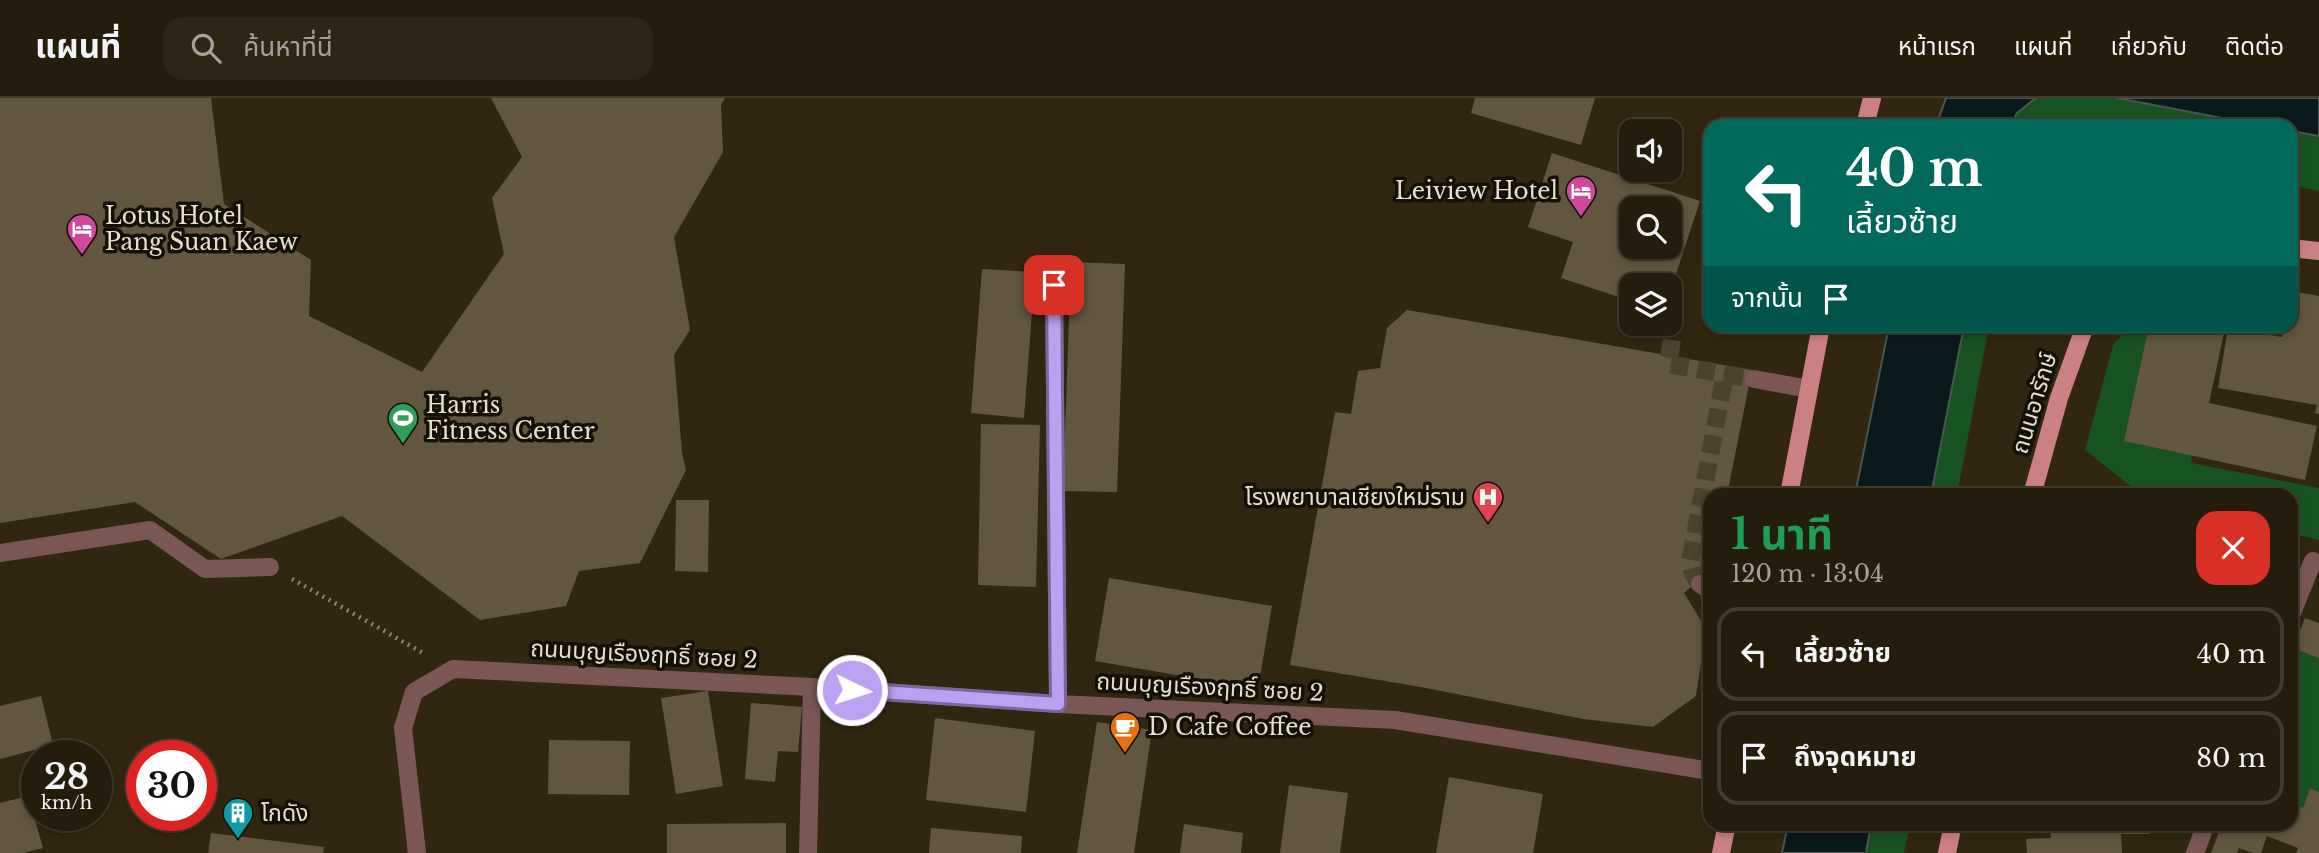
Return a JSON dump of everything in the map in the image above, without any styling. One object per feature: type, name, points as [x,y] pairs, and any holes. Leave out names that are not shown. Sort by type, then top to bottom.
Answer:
[{"type":"main road","points":[[1867,119],[1872,98]]},
{"type":"main road","points":[[2298,249],[2319,251]]},
{"type":"main road","points":[[1790,488],[1820,333]]},
{"type":"main road","name":"ถนนอารักษ์","points":[[2034,488],[2059,398],[2082,333]]},
{"type":"main road","points":[[1721,853],[1726,831]]},
{"type":"main road","points":[[1947,853],[1952,831]]},
{"type":"street","points":[[1054,285],[1058,704]]},
{"type":"street","points":[[1754,379],[1809,389]]},
{"type":"street","points":[[0,553],[150,530],[205,569],[270,567]]},
{"type":"street","points":[[2298,598],[2313,561]]},
{"type":"street","points":[[417,853],[403,728],[414,692],[453,669]]},
{"type":"street","name":"ถนนบุญเรืองฤทธิ์ ซอย 2","points":[[453,669],[813,687],[1058,704],[1395,720],[1703,770]]},
{"type":"street","points":[[808,853],[813,687]]},
{"type":"street","points":[[2194,853],[2203,831]]},
{"type":"path","points":[[270,567],[453,669]]},
{"type":"green space","points":[[2036,98],[2117,98],[2227,119],[2014,119],[2017,113]]},
{"type":"green space","points":[[2298,132],[2319,136],[2319,191],[2298,186]]},
{"type":"green space","points":[[1963,333],[1988,333],[1958,488],[1932,488]]},
{"type":"green space","points":[[2124,333],[2215,333],[2191,463],[2319,488],[2319,540],[2298,535],[2298,488],[2133,488],[2085,450],[2113,345]]},
{"type":"green space","points":[[2298,650],[2319,658],[2319,792],[2310,788],[2303,808],[2298,806]]},
{"type":"green space","points":[[1870,831],[1909,831],[1904,853],[1866,853]]},
{"type":"shaded area","points":[[1946,98],[2036,98],[2017,113],[2014,119],[1938,119]]},
{"type":"shaded area","points":[[2117,98],[2319,98],[2319,136],[2298,132],[2298,119],[2227,119]]},
{"type":"shaded area","points":[[1888,333],[1963,333],[1932,488],[1856,488]]},
{"type":"shaded area","points":[[1787,831],[1870,831],[1866,853],[1782,853]]},
{"type":"building","points":[[0,98],[211,98],[224,204],[311,260],[309,316],[422,372],[504,254],[492,198],[522,157],[491,98],[725,98],[721,105],[723,152],[674,237],[690,330],[674,355],[682,453],[686,470],[640,563],[579,571],[566,606],[480,620],[342,516],[221,559],[135,502],[0,523]]},
{"type":"building","points":[[1475,98],[1595,98],[1581,145],[1471,113]]},
{"type":"building","name":"Leiview Hotel","points":[[1552,153],[1619,175],[1619,182],[1641,182],[1700,201],[1682,256],[1682,196],[1619,196],[1619,259],[1681,259],[1676,273],[1619,273],[1619,297],[1561,278],[1573,242],[1528,227]]},
{"type":"building","points":[[1071,262],[1125,264],[1117,492],[1063,491]]},
{"type":"building","points":[[982,269],[1035,272],[1024,418],[971,413]]},
{"type":"building","points":[[2298,292],[2319,296],[2319,414],[2315,413],[2317,405],[2218,388],[2227,333],[2258,333],[2282,337],[2283,333],[2298,333]]},
{"type":"building","name":"โรงพยาบาลเชียงใหม่ราม","points":[[1407,310],[1752,370],[1728,488],[1703,488],[1703,577],[1684,593],[1703,624],[1703,649],[1696,696],[1653,727],[1583,719],[1421,687],[1290,665],[1335,412],[1351,414],[1358,371],[1380,368],[1387,328]]},
{"type":"building","points":[[2147,333],[2224,333],[2209,403],[2317,426],[2305,480],[2124,441]]},
{"type":"building","points":[[981,424],[1040,425],[1036,587],[978,585]]},
{"type":"building","points":[[676,500],[709,500],[708,572],[675,571]]},
{"type":"building","points":[[1109,578],[1272,606],[1258,689],[1095,661]]},
{"type":"building","points":[[2305,618],[2319,623],[2319,658],[2298,650],[2298,636]]},
{"type":"building","points":[[708,691],[723,786],[676,794],[661,698]]},
{"type":"building","points":[[41,696],[52,740],[21,740],[21,753],[0,759],[0,706]]},
{"type":"building","points":[[751,703],[802,707],[798,752],[778,751],[775,782],[745,779]]},
{"type":"building","points":[[935,718],[1035,731],[1026,812],[926,800]]},
{"type":"building","points":[[1097,722],[1152,730],[1134,853],[1077,853]]},
{"type":"building","points":[[549,740],[630,741],[629,795],[548,794]]},
{"type":"building","points":[[1449,777],[1543,794],[1533,853],[1436,853]]},
{"type":"building","points":[[1289,785],[1348,793],[1340,853],[1280,853]]},
{"type":"building","points":[[2310,788],[2319,792],[2319,853],[2296,853],[2298,848],[2267,836],[2261,853],[2239,848],[2237,853],[2211,853],[2219,831],[2298,831],[2298,806],[2303,808]]},
{"type":"building","points":[[21,798],[21,831],[38,831],[43,848],[23,853],[0,853],[0,803]]},
{"type":"building","points":[[786,823],[786,853],[667,853],[667,824]]},
{"type":"building","points":[[1184,824],[1243,833],[1241,853],[1180,853]]},
{"type":"building","points":[[931,828],[1022,836],[1021,853],[929,853]]},
{"type":"building","points":[[2050,831],[2150,831],[2150,834],[2121,834],[2122,853],[2027,853],[2026,839],[2051,838]]},
{"type":"building","name":"โกดัง","points":[[211,833],[324,847],[323,853],[208,853]]},
{"type":"tunnel","points":[[1672,340],[1668,364],[1725,374]]},
{"type":"tunnel","points":[[1704,488],[1725,374],[1754,379]]},
{"type":"tunnel","points":[[1700,584],[1693,574],[1690,562],[1703,492]]},
{"type":"place","name":"Leiview Hotel","points":[[1581,218]]},
{"type":"place","name":"Lotus Hotel Pang Suan Kaew","points":[[82,256]]},
{"type":"place","name":"Harris Fitness Center","points":[[403,445]]},
{"type":"place","name":"โรงพยาบาลเชียงใหม่ราม","points":[[1488,524]]},
{"type":"place","name":"D Cafe Coffee","points":[[1125,754]]},
{"type":"place","name":"โกดัง","points":[[238,840]]},
{"type":"route","points":[[852,690],[1058,704],[1054,285]]}]
